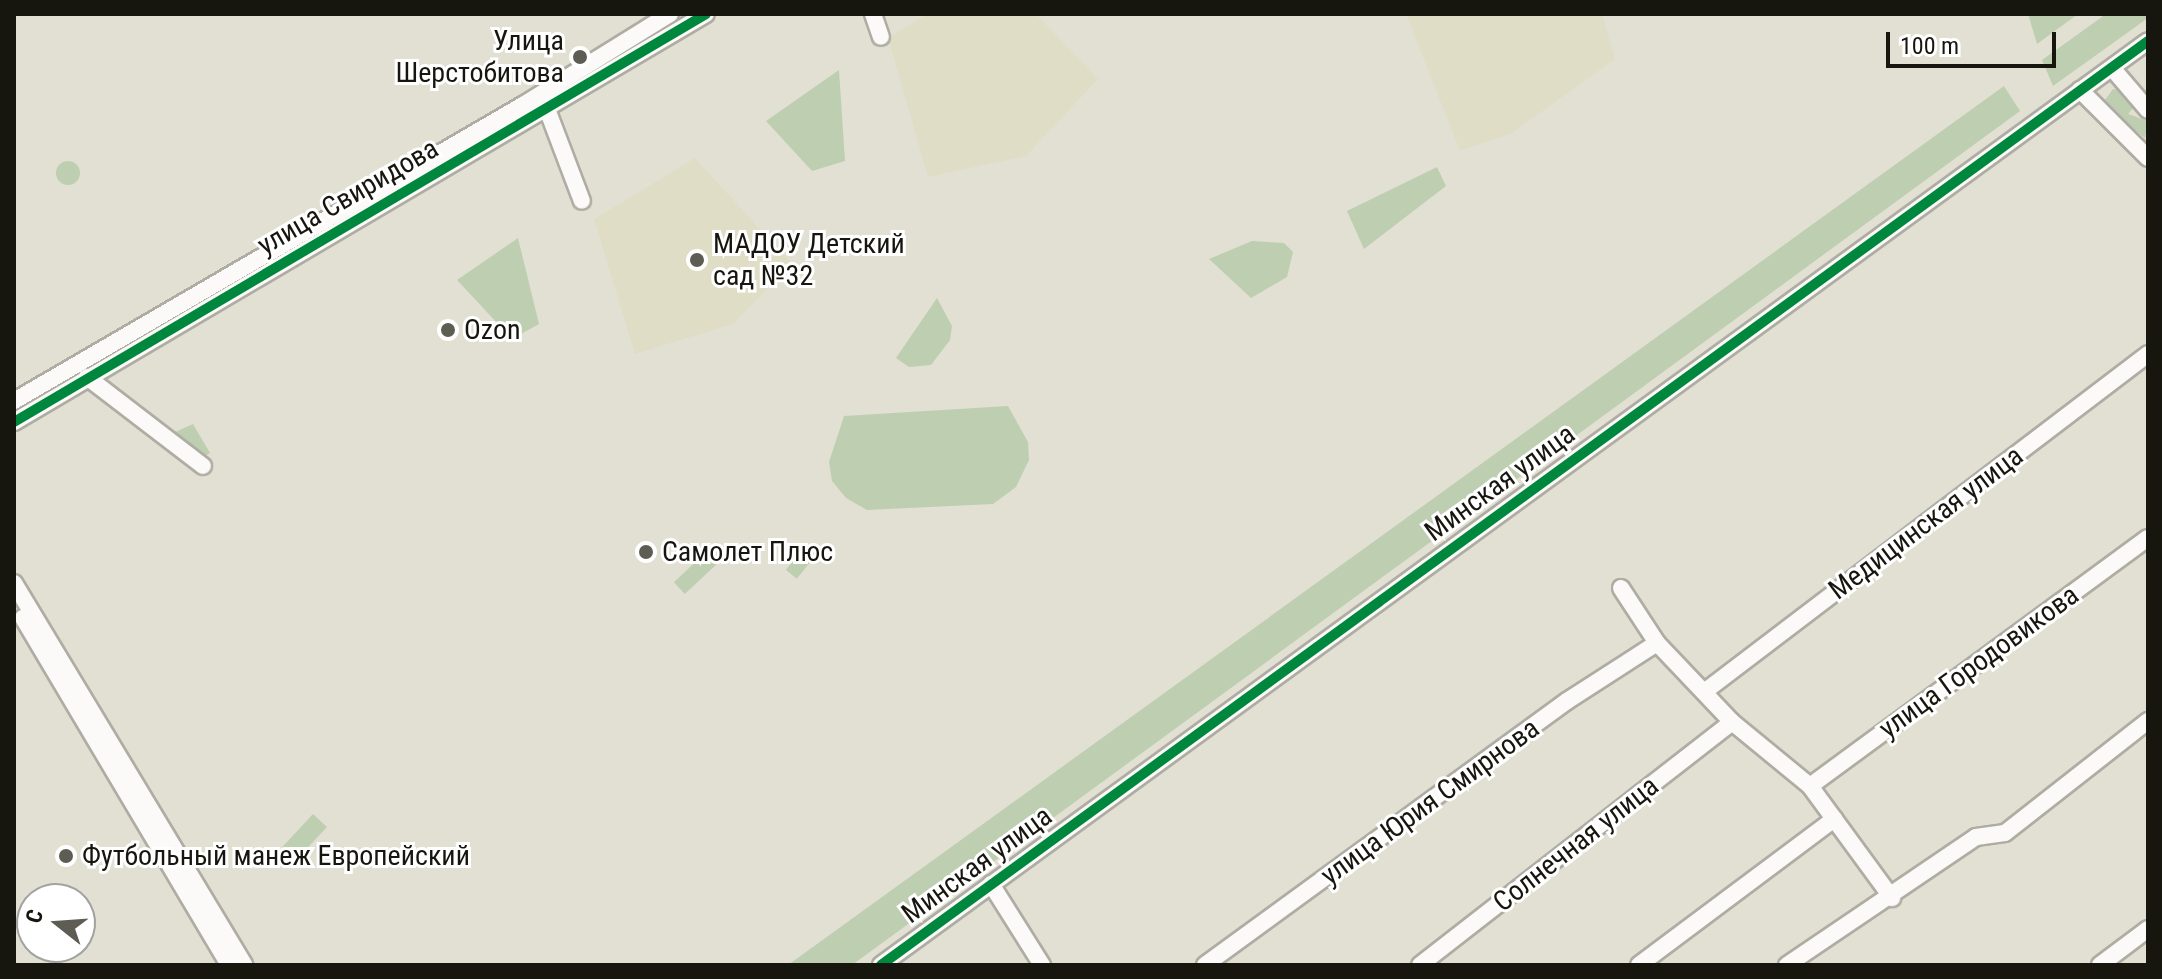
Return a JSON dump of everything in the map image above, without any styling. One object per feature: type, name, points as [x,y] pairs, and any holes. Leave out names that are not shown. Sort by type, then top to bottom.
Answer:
[{"type":"street","name":"улица Свиридова","points":[[14,401],[523,105],[670,14]]},
{"type":"street","name":"улица Свиридова","points":[[14,422],[706,14]]},
{"type":"street","points":[[873,14],[881,37]]},
{"type":"street","name":"Минская улица","points":[[881,965],[2148,41]]},
{"type":"street","points":[[2112,68],[2148,110]]},
{"type":"street","points":[[2080,90],[2148,158]]},
{"type":"street","points":[[547,109],[582,201]]},
{"type":"street","name":"Медицинская улица","points":[[1704,692],[2148,354]]},
{"type":"street","points":[[87,377],[203,466]]},
{"type":"street","name":"улица Городовикова","points":[[1810,786],[2148,538]]},
{"type":"street","points":[[14,583],[244,965]]},
{"type":"street","points":[[1621,588],[1657,643],[1732,722],[1810,786],[1892,898]]},
{"type":"street","points":[[14,603],[229,965]]},
{"type":"street","name":"улица Юрия Смирнова","points":[[1209,964],[1567,701],[1657,643]]},
{"type":"street","points":[[1787,965],[1892,898],[1976,837],[2005,833],[2148,721]]},
{"type":"street","name":"Солнечная улица","points":[[1420,965],[1732,722]]},
{"type":"street","points":[[1639,965],[1834,819]]},
{"type":"street","points":[[991,884],[1042,965]]},
{"type":"street","points":[[2100,965],[2148,929]]},
{"type":"shaded area","points":[[927,14],[1036,14],[1098,79],[1026,156],[928,177],[888,38]]},
{"type":"shaded area","points":[[1406,14],[1602,14],[1615,59],[1512,133],[1460,151]]},
{"type":"shaded area","name":"МАДОУ Детский сад №32","points":[[695,158],[792,264],[733,324],[635,354],[594,219]]},
{"type":"green space","points":[[2028,14],[2078,14],[2037,44]]},
{"type":"green space","points":[[2106,14],[2148,14],[2148,18],[2053,86],[2042,60]]},
{"type":"green space","points":[[839,70],[845,161],[812,171],[766,121]]},
{"type":"green space","points":[[2004,86],[2020,111],[852,965],[788,965]]},
{"type":"green space","points":[[2113,89],[2121,90],[2135,106],[2128,114],[2148,121],[2145,138],[2102,104]]},
{"type":"green space","points":[[68,161],[79,168],[80,173],[73,184],[68,185],[57,178],[56,173],[63,162]]},
{"type":"green space","points":[[1437,167],[1446,186],[1364,249],[1347,211]]},
{"type":"green space","points":[[518,238],[539,324],[512,339],[457,280]]},
{"type":"green space","points":[[1252,241],[1284,243],[1293,252],[1287,277],[1251,298],[1209,259]]},
{"type":"green space","points":[[937,298],[952,326],[950,340],[931,365],[909,367],[896,358]]},
{"type":"green space","points":[[1008,406],[1028,442],[1029,460],[1016,487],[993,504],[867,510],[846,498],[832,481],[829,462],[844,416]]},
{"type":"green space","points":[[193,424],[210,453],[202,458],[171,434]]},
{"type":"green space","points":[[717,542],[728,554],[685,594],[674,582]]},
{"type":"green space","points":[[806,545],[817,554],[797,579],[786,570]]},
{"type":"green space","points":[[313,814],[327,827],[297,859],[283,846]]},
{"type":"cycle path","points":[[14,422],[706,14]]},
{"type":"cycle path","points":[[881,965],[2148,41]]},
{"type":"place","name":"Улица Шерстобитова","points":[[580,57]]},
{"type":"place","name":"МАДОУ Детский сад №32","points":[[697,260]]},
{"type":"place","name":"Ozon","points":[[448,330]]},
{"type":"place","name":"Самолет Плюс","points":[[646,552]]},
{"type":"place","name":"Футбольный манеж Европейский","points":[[66,856]]}]
